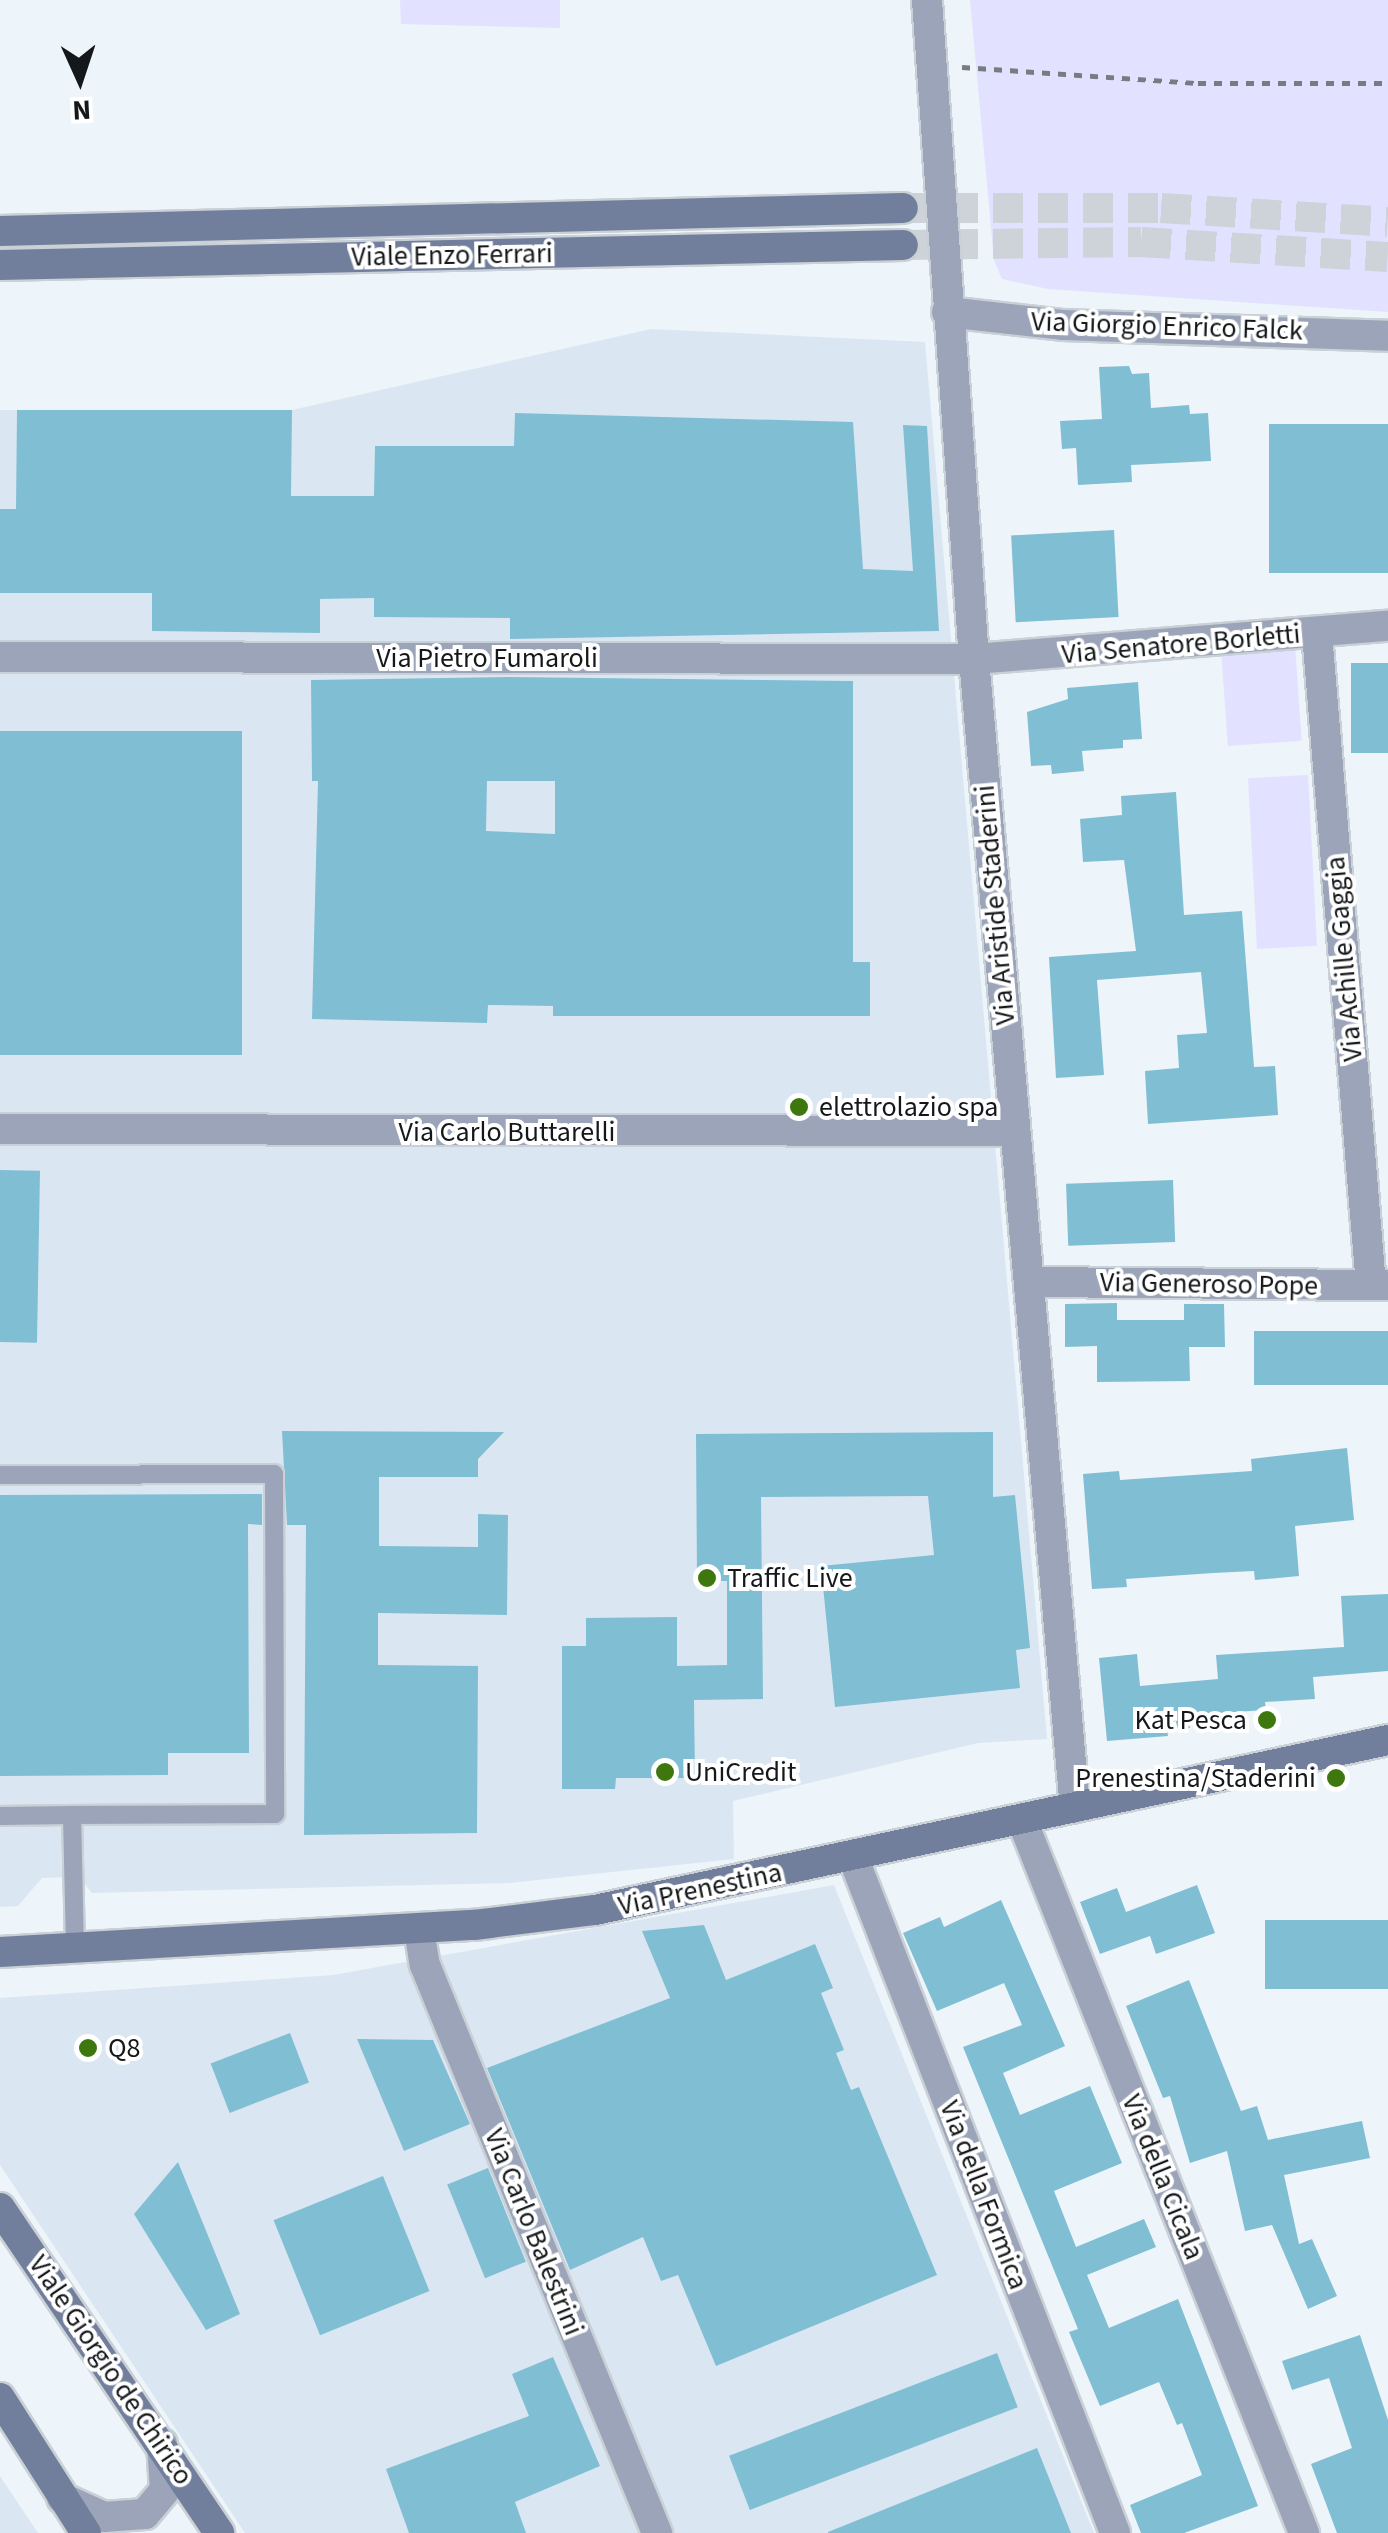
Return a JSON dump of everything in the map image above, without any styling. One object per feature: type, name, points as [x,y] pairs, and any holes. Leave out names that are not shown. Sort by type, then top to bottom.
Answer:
[{"type":"street","name":"Via Aristide Staderini","points":[[928,0],[974,659],[1075,1808]]},
{"type":"street","name":"Viale Enzo Ferrari","points":[[0,231],[903,208]]},
{"type":"street","name":"Viale Enzo Ferrari","points":[[0,265],[903,245]]},
{"type":"street","name":"Via Giorgio Enrico Falck","points":[[947,312],[1044,324],[1388,336]]},
{"type":"street","name":"Via Senatore Borletti","points":[[974,659],[1388,626]]},
{"type":"street","name":"Via Achille Gaggia","points":[[1317,634],[1380,1285]]},
{"type":"street","name":"Via Pietro Fumaroli","points":[[0,657],[974,659]]},
{"type":"street","name":"Via Carlo Buttarelli","points":[[0,1130],[1014,1132]]},
{"type":"street","name":"Via Generoso Pope","points":[[1030,1282],[1380,1285]]},
{"type":"street","name":"Via Prenestina","points":[[0,1952],[420,1929],[595,1910],[1388,1740]]},
{"type":"street","name":"Via della Cicala","points":[[1022,1820],[1304,2533]]},
{"type":"street","name":"Via della Formica","points":[[853,1857],[1115,2533]]},
{"type":"street","name":"Via Carlo Balestrini","points":[[420,1929],[424,1964],[658,2533]]},
{"type":"street","name":"Viale Giorgio de Chirico","points":[[0,2208],[161,2438],[219,2533]]},
{"type":"street","points":[[0,2398],[86,2533]]},
{"type":"street","points":[[62,2498],[104,2518],[145,2514],[165,2490],[161,2438]]},
{"type":"lane","points":[[0,1475],[274,1474],[275,1814],[0,1816]]},
{"type":"lane","points":[[72,1815],[75,1947]]},
{"type":"path","points":[[932,68],[1198,83],[1388,83]]},
{"type":"shaded area","points":[[400,0],[560,0],[560,28],[401,24]]},
{"type":"shaded area","points":[[970,0],[1388,0],[1388,312],[1048,289],[1002,279],[994,260]]},
{"type":"shaded area","points":[[651,329],[925,342],[1047,1739],[978,1743],[733,1801],[734,1859],[509,1883],[92,1893],[79,1877],[42,1878],[18,1906],[0,1907],[0,410],[292,410]]},
{"type":"shaded area","points":[[1295,646],[1302,741],[1228,746],[1221,651]]},
{"type":"shaded area","points":[[1308,775],[1317,946],[1257,949],[1248,778]]},
{"type":"shaded area","points":[[834,1885],[1094,2533],[245,2533],[0,2165],[0,1998],[333,1975]]},
{"type":"shaded area","points":[[0,2476],[38,2533],[0,2533]]},
{"type":"building","points":[[1129,366],[1132,374],[1149,373],[1151,408],[1189,405],[1190,414],[1208,413],[1211,461],[1131,465],[1132,482],[1078,485],[1076,448],[1062,449],[1060,421],[1102,419],[1099,367]]},
{"type":"building","points":[[17,410],[292,410],[291,496],[374,496],[375,446],[514,446],[515,413],[853,422],[863,569],[913,571],[903,425],[927,426],[939,631],[510,639],[510,618],[374,617],[374,598],[320,599],[320,633],[152,631],[152,593],[0,593],[0,509],[16,509]]},
{"type":"building","points":[[1269,424],[1388,424],[1388,573],[1269,573]]},
{"type":"building","points":[[1114,530],[1119,617],[1016,622],[1011,535]]},
{"type":"building","points":[[1351,663],[1388,663],[1388,753],[1351,753]]},
{"type":"building","points":[[509,677],[853,681],[853,962],[870,962],[870,1016],[553,1016],[553,1006],[488,1005],[487,1023],[312,1019],[318,781],[312,781],[311,680]],"holes":[[[487,781],[555,781],[555,834],[486,831]]]},
{"type":"building","points":[[1138,682],[1142,739],[1123,740],[1123,748],[1082,751],[1084,771],[1052,774],[1051,765],[1031,766],[1027,712],[1068,699],[1067,688]]},
{"type":"building","points":[[0,731],[242,731],[242,1055],[0,1055]]},
{"type":"building","points":[[1176,792],[1184,915],[1242,911],[1254,1067],[1275,1066],[1278,1115],[1148,1124],[1145,1071],[1179,1068],[1177,1035],[1207,1033],[1201,972],[1097,980],[1104,1075],[1056,1078],[1049,957],[1136,951],[1124,860],[1083,862],[1080,819],[1122,815],[1121,796]]},
{"type":"building","points":[[0,1170],[40,1171],[37,1343],[0,1342]]},
{"type":"building","points":[[1173,1180],[1175,1242],[1068,1246],[1066,1184]]},
{"type":"building","points":[[1117,1303],[1117,1320],[1184,1320],[1184,1304],[1224,1304],[1225,1347],[1189,1347],[1190,1381],[1097,1382],[1097,1346],[1065,1347],[1065,1304]]},
{"type":"building","points":[[1254,1331],[1388,1331],[1388,1385],[1254,1385]]},
{"type":"building","points":[[282,1431],[504,1432],[478,1459],[478,1477],[379,1477],[379,1546],[478,1547],[478,1514],[508,1515],[507,1615],[378,1613],[378,1665],[478,1666],[477,1833],[304,1835],[306,1525],[287,1525]]},
{"type":"building","points":[[993,1432],[993,1497],[1015,1495],[1030,1648],[1016,1650],[1020,1688],[835,1707],[821,1566],[934,1555],[928,1496],[761,1497],[763,1699],[694,1700],[695,1778],[616,1778],[615,1789],[562,1789],[562,1646],[586,1646],[586,1618],[677,1617],[677,1666],[727,1665],[727,1581],[697,1581],[696,1434]]},
{"type":"building","points":[[1347,1448],[1354,1520],[1295,1526],[1299,1576],[1255,1580],[1254,1571],[1213,1573],[1126,1579],[1127,1587],[1092,1589],[1083,1474],[1119,1471],[1120,1480],[1252,1471],[1251,1459]]},
{"type":"building","points":[[262,1494],[262,1525],[248,1524],[249,1753],[168,1753],[168,1775],[0,1776],[0,1495]]},
{"type":"building","points":[[1388,1594],[1388,1671],[1313,1677],[1315,1699],[1265,1702],[1266,1710],[1188,1715],[1190,1728],[1167,1729],[1168,1736],[1107,1741],[1099,1658],[1137,1654],[1140,1686],[1218,1679],[1216,1655],[1344,1647],[1341,1596]]},
{"type":"building","points":[[1197,1885],[1215,1933],[1156,1954],[1150,1936],[1100,1954],[1080,1902],[1117,1888],[1126,1912]]},
{"type":"building","points":[[1001,1900],[1065,2046],[1003,2073],[1020,2115],[1090,2086],[1122,2163],[1054,2191],[1076,2247],[1144,2219],[1156,2247],[1087,2275],[1109,2328],[1178,2299],[1258,2506],[1184,2533],[1141,2533],[1130,2505],[1202,2475],[1182,2423],[1177,2425],[1159,2382],[1100,2406],[1069,2332],[1078,2329],[963,2047],[1022,2025],[1004,1983],[937,2011],[903,1933],[940,1917],[944,1927]]},
{"type":"building","points":[[1265,1920],[1388,1920],[1388,1989],[1265,1989]]},
{"type":"building","points":[[704,1925],[726,1980],[815,1944],[833,1988],[821,1993],[844,2050],[836,2053],[851,2090],[859,2087],[937,2275],[716,2366],[678,2275],[661,2281],[643,2237],[570,2270],[487,2068],[670,1998],[642,1931]]},
{"type":"building","points":[[1189,1980],[1241,2111],[1257,2106],[1268,2140],[1362,2121],[1370,2158],[1284,2175],[1299,2244],[1312,2239],[1337,2296],[1308,2309],[1272,2225],[1245,2231],[1227,2151],[1190,2163],[1170,2096],[1163,2098],[1126,2006]]},
{"type":"building","points":[[290,2033],[309,2082],[230,2113],[211,2063]]},
{"type":"building","points":[[357,2039],[433,2040],[470,2124],[404,2151]]},
{"type":"building","points":[[178,2162],[240,2314],[206,2330],[134,2214]]},
{"type":"building","points":[[488,2168],[526,2262],[485,2278],[447,2184]]},
{"type":"building","points":[[383,2176],[429,2291],[320,2335],[274,2220]]},
{"type":"building","points":[[1360,2335],[1388,2420],[1388,2533],[1337,2533],[1311,2464],[1352,2448],[1329,2378],[1292,2390],[1282,2361]]},
{"type":"building","points":[[997,2353],[1018,2407],[750,2510],[729,2456]]},
{"type":"building","points":[[553,2357],[600,2466],[515,2502],[526,2533],[409,2533],[386,2469],[529,2416],[512,2374]]},
{"type":"building","points":[[1037,2448],[1071,2533],[828,2533],[828,2532]]},
{"type":"tunnel","points":[[903,208],[1161,208],[1388,222]]},
{"type":"tunnel","points":[[903,245],[1141,242],[1388,257]]},
{"type":"place","name":"elettrolazio spa","points":[[799,1107]]},
{"type":"place","name":"Traffic Live","points":[[707,1578]]},
{"type":"place","name":"Kat Pesca","points":[[1267,1720]]},
{"type":"place","name":"UniCredit","points":[[665,1772]]},
{"type":"place","name":"Prenestina/Staderini","points":[[1336,1778]]},
{"type":"place","name":"Q8","points":[[88,2048]]}]
